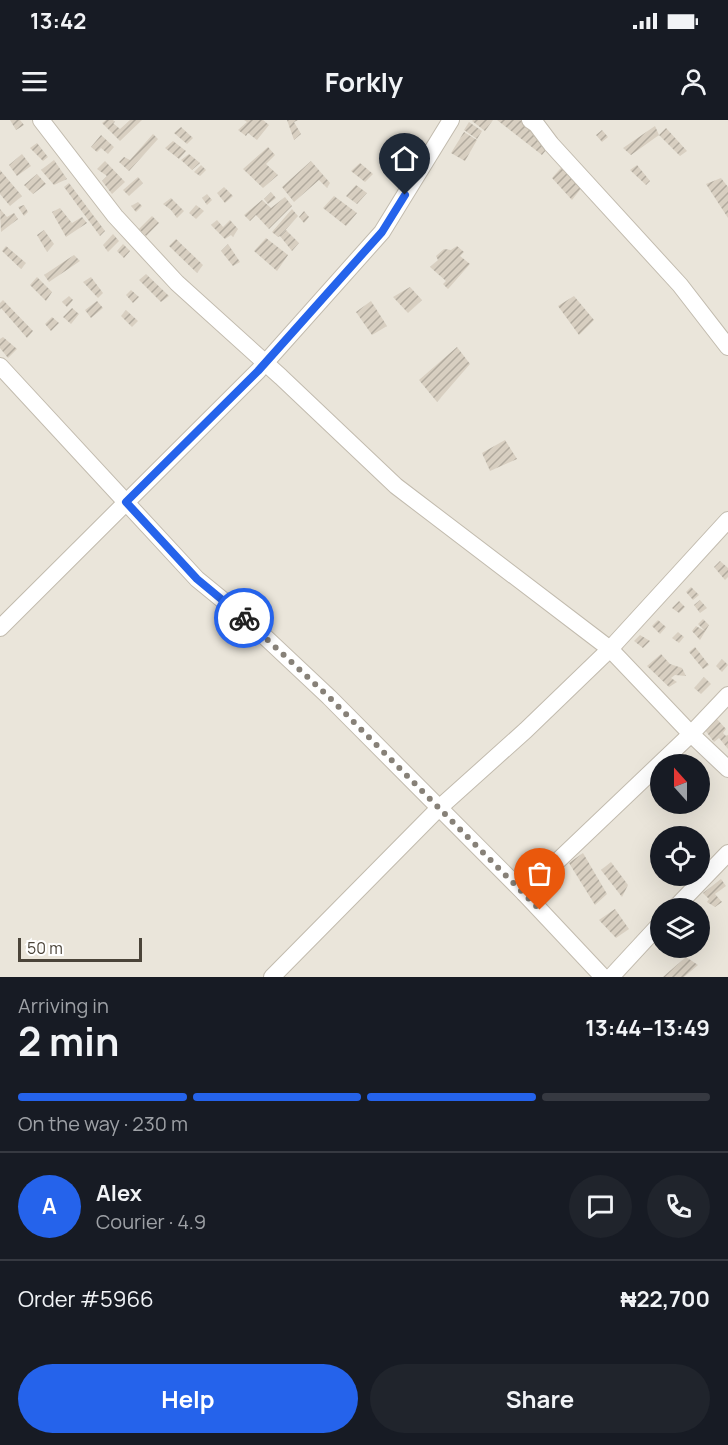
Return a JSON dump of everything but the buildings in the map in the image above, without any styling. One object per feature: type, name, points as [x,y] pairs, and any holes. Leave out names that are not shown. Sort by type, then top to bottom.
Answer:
[{"type":"street","points":[[41,120],[114,216],[177,283],[396,486],[610,649],[691,734],[728,769]]},
{"type":"street","points":[[0,628],[258,371],[382,232],[451,120]]},
{"type":"street","points":[[530,120],[680,285],[728,347]]},
{"type":"street","points":[[0,366],[197,579],[246,619],[329,697],[524,893],[603,977]]},
{"type":"street","points":[[272,977],[438,809],[526,730],[610,649],[728,520]]},
{"type":"street","points":[[524,893],[691,734],[728,695]]},
{"type":"street","points":[[685,898],[728,853]]},
{"type":"street","points":[[611,977],[650,935]]},
{"type":"shaded area","points":[[0,120],[728,120],[728,977],[0,977]]},
{"type":"way so far","points":[[244,618],[329,697],[540,910]]},
{"type":"route","points":[[244,618],[197,579],[126,502],[258,371],[382,232],[405,195]]}]
